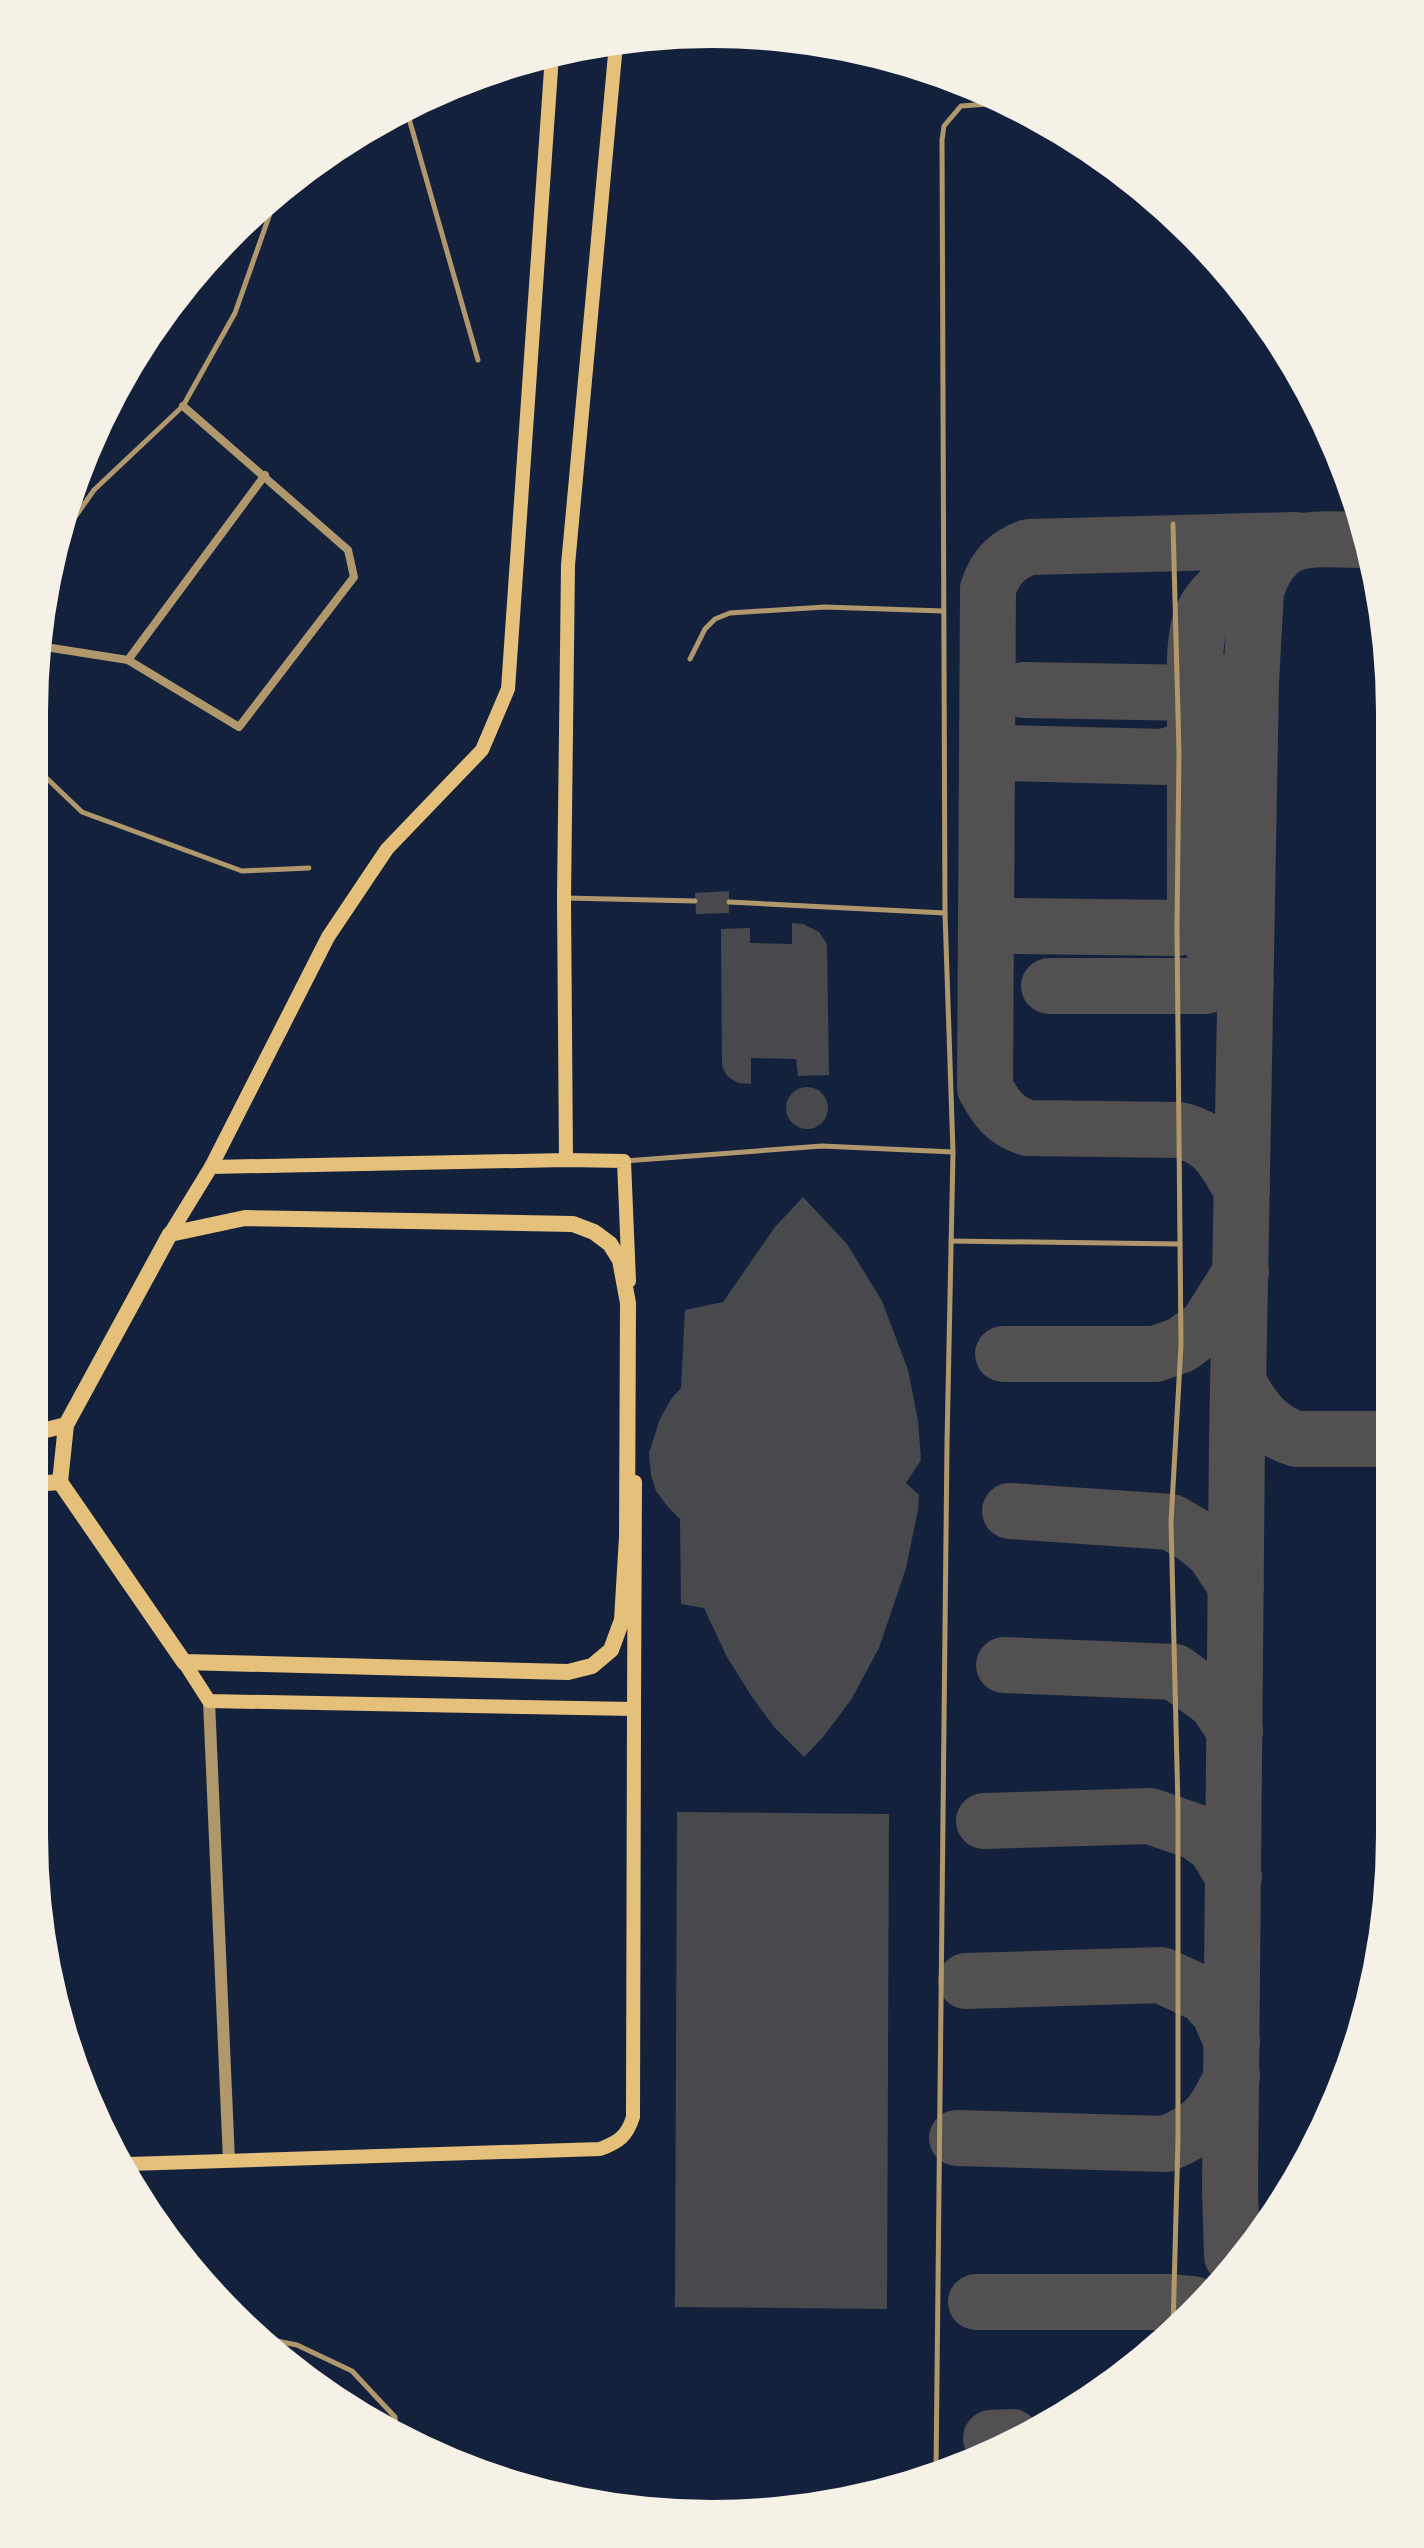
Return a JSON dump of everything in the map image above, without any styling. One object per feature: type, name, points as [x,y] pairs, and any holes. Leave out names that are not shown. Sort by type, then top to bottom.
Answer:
[{"type":"main road","points":[[566,1160],[564,898],[568,565],[615,56]]},
{"type":"main road","points":[[551,68],[508,689],[482,750],[387,849],[328,937],[211,1167],[170,1234],[66,1425],[60,1482],[209,1701],[634,1709]]},
{"type":"main road","points":[[135,2164],[600,2149],[616,2143],[628,2133],[633,2117],[632,1673],[636,1523],[633,1359],[624,1161],[211,1167]]},
{"type":"main road","points":[[170,1234],[245,1218],[573,1224],[594,1232],[610,1244],[620,1260],[628,1303],[627,1537],[622,1620],[611,1650],[592,1666],[568,1672],[184,1662]]},
{"type":"main road","points":[[48,1430],[66,1425]]},
{"type":"main road","points":[[48,1483],[60,1482]]},
{"type":"street","points":[[51,648],[128,660],[239,727],[354,577],[348,550],[183,406]]},
{"type":"street","points":[[128,660],[265,475]]},
{"type":"street","points":[[209,1701],[229,2161]]},
{"type":"lane","points":[[936,2461],[953,1152],[945,913],[942,140],[944,126],[961,106],[979,105]]},
{"type":"lane","points":[[410,121],[478,360]]},
{"type":"lane","points":[[80,510],[94,490],[183,406],[235,313],[265,221]]},
{"type":"lane","points":[[1173,524],[1179,752],[1177,957],[1181,1345],[1171,1522],[1178,1807],[1178,2139],[1173,2314]]},
{"type":"lane","points":[[690,659],[705,629],[715,619],[730,613],[825,607],[943,611]]},
{"type":"lane","points":[[48,780],[82,812],[242,871],[309,868]]},
{"type":"lane","points":[[564,898],[695,901]]},
{"type":"lane","points":[[729,902],[945,913]]},
{"type":"lane","points":[[624,1161],[822,1146],[953,1152]]},
{"type":"lane","points":[[951,1241],[1180,1244]]},
{"type":"lane","points":[[283,2342],[297,2345],[352,2371],[395,2419]]},
{"type":"building","points":[[729,891],[729,913],[696,914],[695,893]]},
{"type":"building","points":[[792,923],[803,924],[819,932],[827,944],[829,1075],[798,1076],[796,1059],[751,1058],[751,1084],[738,1083],[727,1076],[722,1066],[721,929],[750,928],[750,943],[792,944]]},
{"type":"building","points":[[807,1087],[822,1093],[828,1108],[822,1123],[807,1129],[792,1123],[786,1108],[792,1093]]},
{"type":"building","points":[[803,1197],[847,1244],[882,1301],[908,1370],[918,1421],[921,1460],[906,1483],[919,1495],[918,1510],[906,1568],[879,1648],[851,1700],[804,1757],[775,1728],[752,1697],[727,1657],[704,1608],[681,1604],[680,1519],[656,1491],[649,1453],[660,1419],[681,1388],[685,1310],[723,1302],[775,1227]]},
{"type":"building","points":[[677,1812],[889,1814],[887,2309],[675,2307]]},
{"type":"taxiway","points":[[1242,1190],[1218,1152],[1192,1134],[1179,1130],[1028,1128],[1002,1113],[985,1088],[988,589],[1003,562],[1029,547],[1296,540]]},
{"type":"taxiway","points":[[1232,2249],[1237,1443],[1251,683],[1256,591],[1264,571],[1285,548],[1312,540],[1353,540]]},
{"type":"taxiway","points":[[1241,572],[1206,609],[1196,643],[1195,910],[1223,959],[1246,984]]},
{"type":"taxiway","points":[[1024,690],[1196,693],[1217,689],[1231,681]]},
{"type":"taxiway","points":[[1004,753],[1164,757],[1195,747],[1220,724]]},
{"type":"taxiway","points":[[1008,926],[1177,928],[1197,916],[1221,892]]},
{"type":"taxiway","points":[[1049,986],[1205,986],[1228,976],[1246,960]]},
{"type":"taxiway","points":[[1003,1354],[1155,1354],[1181,1345],[1207,1326],[1241,1272]]},
{"type":"taxiway","points":[[1239,1384],[1263,1418],[1287,1435],[1297,1439],[1376,1439]]},
{"type":"taxiway","points":[[1010,1511],[1171,1522],[1214,1552],[1236,1586]]},
{"type":"taxiway","points":[[1004,1665],[1175,1672],[1216,1702],[1235,1731]]},
{"type":"taxiway","points":[[984,1821],[1150,1816],[1196,1832],[1215,1846],[1234,1877]]},
{"type":"taxiway","points":[[966,1981],[1161,1975],[1204,1995],[1219,2012],[1232,2042]]},
{"type":"taxiway","points":[[957,2138],[1166,2144],[1190,2132],[1207,2118],[1232,2076]]},
{"type":"taxiway","points":[[976,2302],[1185,2303]]}]
